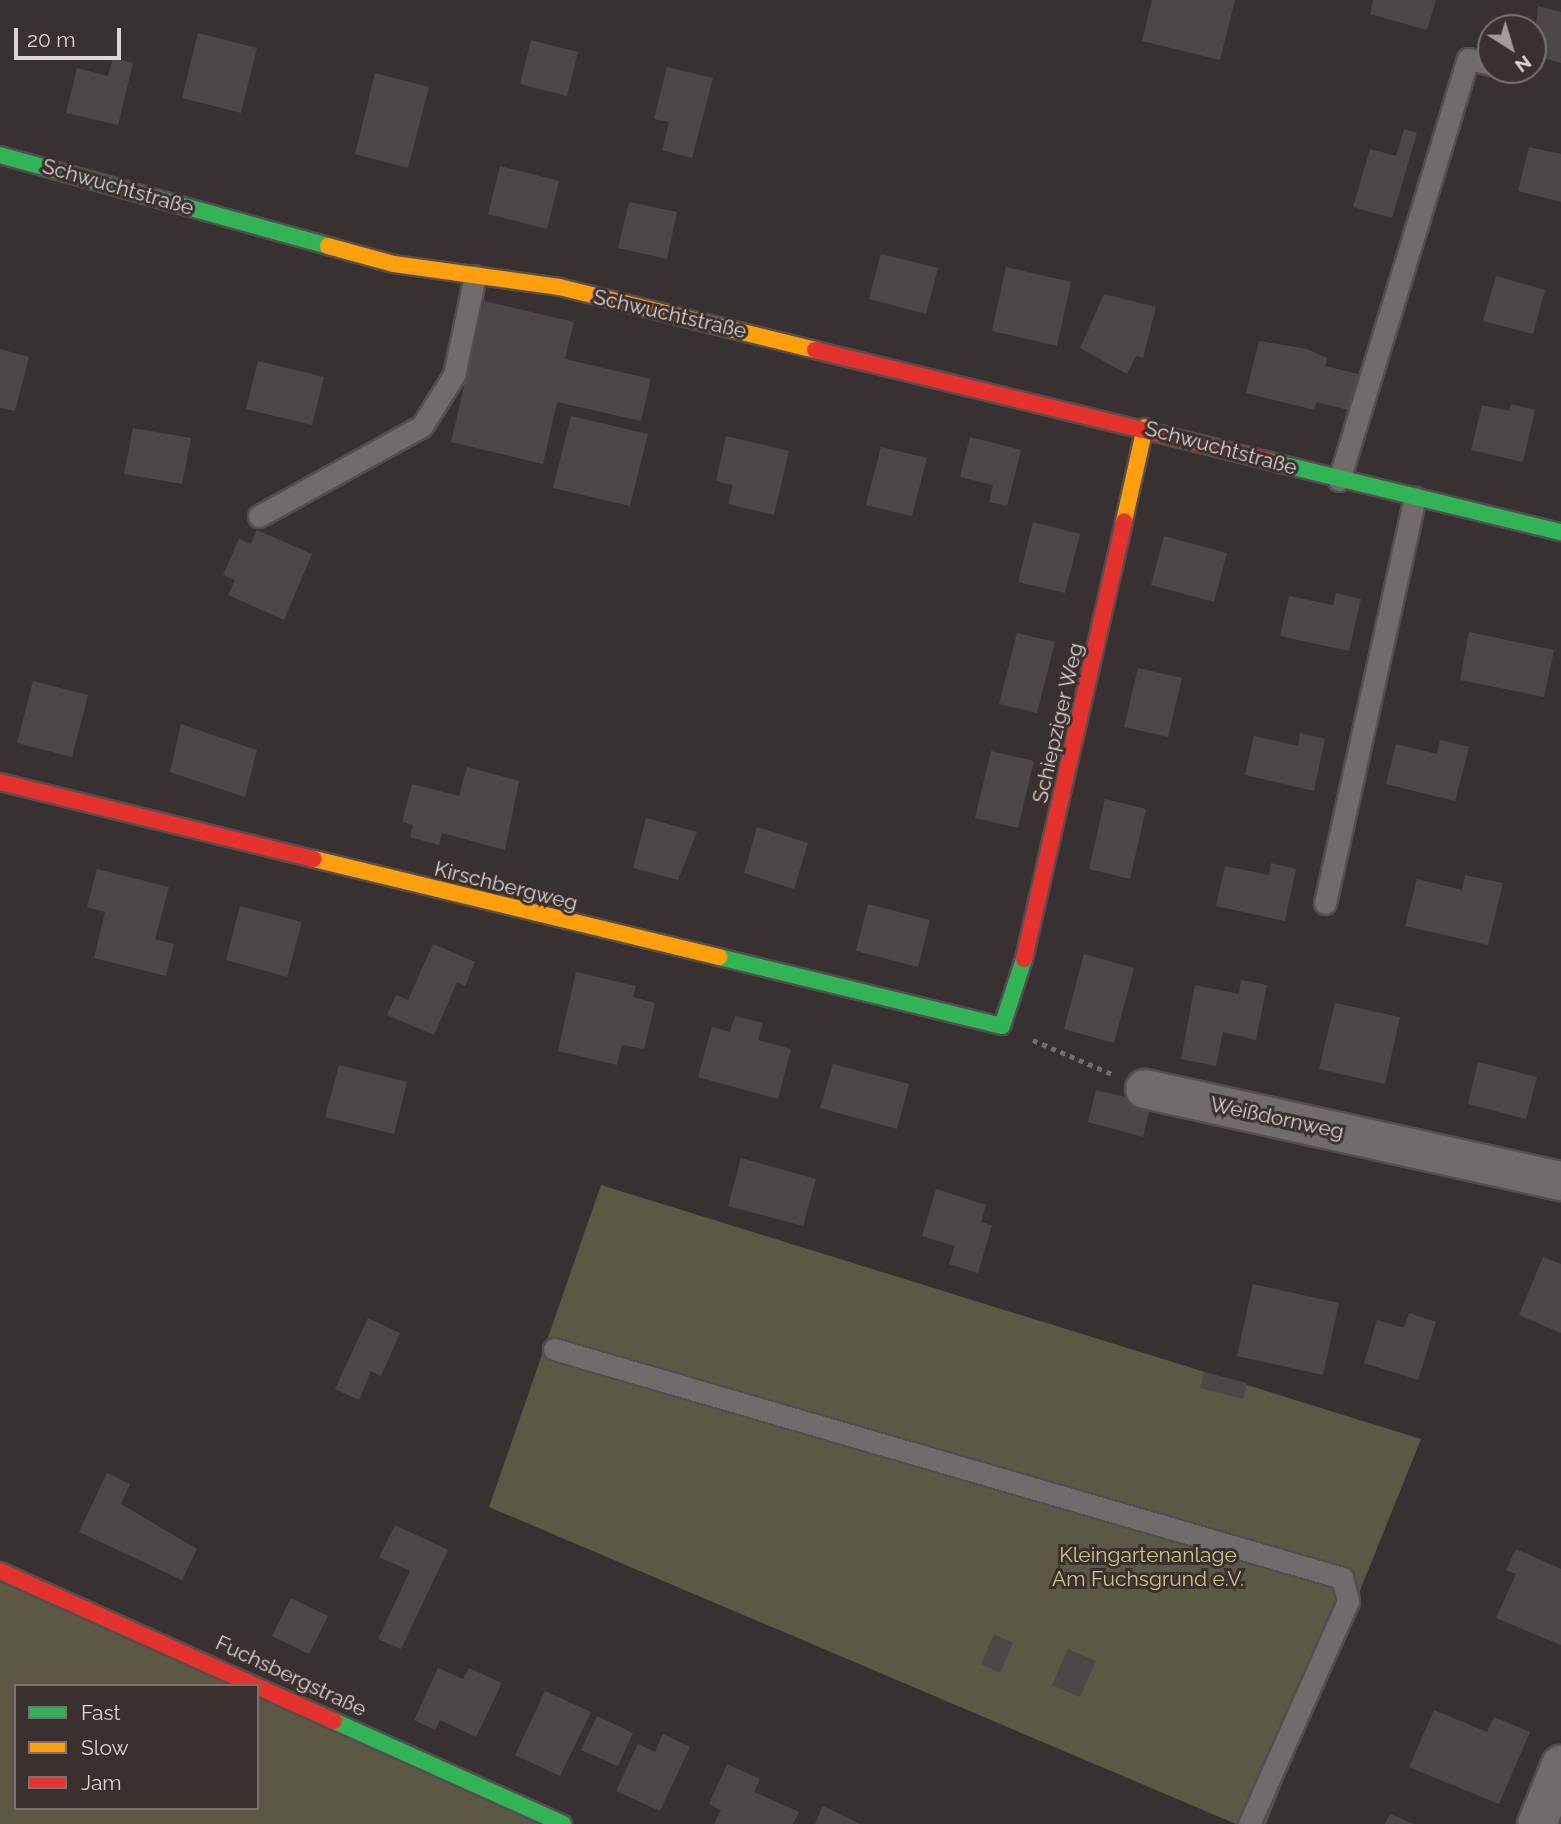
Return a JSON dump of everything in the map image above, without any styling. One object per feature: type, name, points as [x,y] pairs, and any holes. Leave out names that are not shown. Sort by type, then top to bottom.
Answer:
[{"type":"street","name":"Schwuchtstraße","points":[[0,155],[394,264],[559,288],[1145,427],[1339,480],[1561,532]]},
{"type":"street","name":"Schiepziger Weg","points":[[1002,1026],[1034,930],[1145,427]]},
{"type":"street","name":"Kirschbergweg","points":[[0,782],[1002,1026]]},
{"type":"street","name":"Weißdornweg","points":[[1145,1089],[1561,1181]]},
{"type":"street","name":"Fuchsbergstraße","points":[[0,1571],[251,1684]]},
{"type":"street","name":"Fuchsbergstraße","points":[[259,1687],[563,1824]]},
{"type":"street","points":[[1537,1824],[1561,1766]]},
{"type":"lane","points":[[1339,480],[1468,60],[1477,62]]},
{"type":"lane","points":[[259,516],[422,426],[454,375],[475,276]]},
{"type":"lane","points":[[1325,903],[1415,498]]},
{"type":"lane","points":[[554,1349],[1342,1578],[1348,1601],[1249,1824]]},
{"type":"path","points":[[1002,1026],[1145,1089]]},
{"type":"green space","name":"Kleingartenanlage Am Fuchsgrund e.V.","points":[[601,1185],[1421,1439],[1266,1824],[1236,1824],[489,1507]]},
{"type":"green space","points":[[0,1571],[122,1622],[257,1684],[14,1684],[14,1810],[259,1810],[259,1685],[563,1824],[0,1824]]},
{"type":"building","points":[[1152,0],[1235,0],[1220,60],[1142,41]]},
{"type":"building","points":[[1373,0],[1436,0],[1427,30],[1370,14]]},
{"type":"building","points":[[1538,6],[1561,12],[1561,63],[1547,59],[1547,14],[1537,14]]},
{"type":"building","points":[[198,33],[257,48],[241,113],[182,98]]},
{"type":"building","points":[[531,40],[578,52],[567,96],[520,84]]},
{"type":"building","points":[[113,58],[133,63],[118,125],[66,113],[77,68],[108,76]]},
{"type":"building","points":[[667,67],[713,78],[692,158],[662,150],[669,122],[654,119]]},
{"type":"building","points":[[375,73],[429,87],[408,168],[355,154]]},
{"type":"building","points":[[1404,129],[1417,133],[1392,218],[1353,207],[1370,149],[1396,156]]},
{"type":"building","points":[[1529,147],[1561,154],[1561,202],[1518,191]]},
{"type":"building","points":[[500,166],[559,181],[547,229],[488,214]]},
{"type":"building","points":[[629,202],[677,212],[667,259],[618,248]]},
{"type":"building","points":[[881,254],[938,268],[926,314],[869,299]]},
{"type":"building","points":[[1006,267],[1071,282],[1057,346],[992,331]]},
{"type":"building","points":[[1496,276],[1545,290],[1533,334],[1483,321]]},
{"type":"building","points":[[1104,294],[1156,307],[1143,358],[1136,356],[1127,374],[1080,348]]},
{"type":"building","points":[[484,301],[574,322],[565,359],[651,379],[641,421],[557,402],[543,464],[451,442]]},
{"type":"building","points":[[1259,341],[1307,349],[1327,358],[1325,366],[1362,375],[1353,411],[1316,402],[1315,410],[1246,393]]},
{"type":"building","points":[[0,349],[29,357],[15,411],[0,408]]},
{"type":"building","points":[[258,361],[324,377],[312,425],[246,409]]},
{"type":"building","points":[[1511,404],[1535,410],[1523,462],[1471,450],[1482,405],[1509,411]]},
{"type":"building","points":[[571,416],[648,434],[630,506],[553,488]]},
{"type":"building","points":[[133,428],[191,438],[182,484],[124,474]]},
{"type":"building","points":[[726,436],[789,451],[774,515],[728,504],[733,485],[716,481]]},
{"type":"building","points":[[970,437],[1021,450],[1007,506],[989,502],[993,485],[960,477]]},
{"type":"building","points":[[881,447],[927,458],[912,516],[866,505]]},
{"type":"building","points":[[1033,522],[1080,534],[1065,593],[1018,582]]},
{"type":"building","points":[[257,530],[312,554],[284,620],[228,595],[235,580],[223,575],[239,539],[251,544]]},
{"type":"building","points":[[1164,536],[1227,553],[1214,602],[1151,585]]},
{"type":"building","points":[[1336,593],[1361,599],[1349,651],[1280,636],[1289,596],[1333,605]]},
{"type":"building","points":[[1469,632],[1554,650],[1544,697],[1460,680]]},
{"type":"building","points":[[1017,633],[1055,642],[1037,713],[999,704]]},
{"type":"building","points":[[1138,668],[1182,678],[1168,737],[1124,727]]},
{"type":"building","points":[[33,681],[88,695],[72,757],[17,743]]},
{"type":"building","points":[[181,724],[257,750],[245,797],[170,772]]},
{"type":"building","points":[[1300,733],[1325,739],[1314,791],[1245,775],[1254,736],[1298,746]]},
{"type":"building","points":[[1440,740],[1469,747],[1455,801],[1386,784],[1396,744],[1437,754]]},
{"type":"building","points":[[991,751],[1034,761],[1018,828],[975,818]]},
{"type":"building","points":[[467,767],[519,781],[505,850],[442,833],[439,845],[410,837],[413,825],[402,822],[412,784],[459,796]]},
{"type":"building","points":[[1105,799],[1146,809],[1130,879],[1089,869]]},
{"type":"building","points":[[646,818],[697,832],[678,880],[633,868]]},
{"type":"building","points":[[757,827],[808,843],[794,889],[744,873]]},
{"type":"building","points":[[1271,863],[1296,869],[1285,921],[1216,906],[1225,866],[1269,875]]},
{"type":"building","points":[[97,869],[169,887],[155,939],[174,944],[166,976],[94,958],[105,912],[87,907]]},
{"type":"building","points":[[1465,875],[1503,883],[1488,945],[1405,926],[1417,879],[1462,890]]},
{"type":"building","points":[[868,904],[930,920],[918,967],[856,951]]},
{"type":"building","points":[[240,906],[302,922],[287,977],[226,960]]},
{"type":"building","points":[[433,944],[475,962],[465,986],[457,982],[434,1035],[387,1015],[396,995],[408,1000]]},
{"type":"building","points":[[1084,954],[1134,968],[1114,1043],[1064,1029]]},
{"type":"building","points":[[576,972],[636,986],[633,997],[655,1003],[644,1049],[622,1045],[617,1065],[558,1051]]},
{"type":"building","points":[[1241,980],[1267,985],[1256,1040],[1223,1032],[1216,1066],[1181,1059],[1195,985],[1239,994]]},
{"type":"building","points":[[1335,1003],[1400,1017],[1385,1084],[1319,1069]]},
{"type":"building","points":[[735,1016],[763,1023],[758,1040],[791,1049],[778,1099],[698,1077],[712,1027],[730,1032]]},
{"type":"building","points":[[1478,1062],[1537,1077],[1526,1119],[1468,1104]]},
{"type":"building","points":[[833,1064],[909,1084],[897,1129],[820,1108]]},
{"type":"building","points":[[339,1065],[407,1082],[394,1134],[325,1117]]},
{"type":"building","points":[[1096,1090],[1151,1103],[1143,1137],[1088,1122]]},
{"type":"building","points":[[741,1158],[816,1179],[803,1226],[728,1206]]},
{"type":"building","points":[[936,1189],[986,1205],[981,1222],[992,1225],[978,1273],[949,1264],[955,1246],[922,1236]]},
{"type":"building","points":[[1543,1257],[1561,1264],[1561,1333],[1519,1315]]},
{"type":"building","points":[[1253,1284],[1339,1303],[1323,1375],[1237,1356]]},
{"type":"building","points":[[1409,1313],[1436,1322],[1418,1380],[1364,1363],[1377,1320],[1404,1328]]},
{"type":"building","points":[[368,1318],[400,1333],[381,1376],[371,1371],[359,1400],[335,1389]]},
{"type":"building","points":[[1204,1372],[1247,1383],[1243,1399],[1200,1388]]},
{"type":"building","points":[[107,1473],[130,1484],[121,1504],[197,1549],[182,1580],[79,1532]]},
{"type":"building","points":[[395,1525],[448,1550],[401,1649],[378,1639],[410,1571],[379,1557]]},
{"type":"building","points":[[1516,1549],[1561,1569],[1561,1645],[1496,1618],[1516,1574],[1506,1570]]},
{"type":"building","points":[[291,1598],[328,1616],[309,1654],[272,1636]]},
{"type":"building","points":[[994,1634],[1013,1643],[1000,1673],[981,1664]]},
{"type":"building","points":[[1068,1649],[1096,1661],[1080,1697],[1052,1685]]},
{"type":"building","points":[[438,1668],[463,1679],[469,1668],[502,1683],[476,1737],[440,1720],[435,1730],[414,1720]]},
{"type":"building","points":[[545,1691],[591,1712],[560,1776],[515,1755]]},
{"type":"building","points":[[1434,1710],[1487,1732],[1494,1717],[1530,1732],[1499,1804],[1409,1767]]},
{"type":"building","points":[[597,1716],[633,1733],[618,1766],[581,1750]]},
{"type":"building","points":[[663,1734],[690,1747],[660,1811],[616,1791],[638,1744],[655,1752]]},
{"type":"building","points":[[727,1764],[760,1779],[754,1792],[799,1812],[793,1824],[714,1824],[721,1810],[709,1804]]},
{"type":"building","points":[[823,1806],[860,1824],[815,1824]]},
{"type":"building","points":[[1390,1814],[1414,1824],[1385,1824]]},
{"type":"traffic: fast","points":[[0,155],[328,246]]},
{"type":"traffic: fast","points":[[1269,461],[1561,532]]},
{"type":"traffic: fast","points":[[719,957],[1002,1026],[1024,959]]},
{"type":"traffic: fast","points":[[334,1721],[563,1824]]},
{"type":"traffic: slow","points":[[328,246],[394,264],[559,287],[815,350]]},
{"type":"traffic: slow","points":[[1124,521],[1145,427]]},
{"type":"traffic: slow","points":[[314,859],[719,957]]},
{"type":"traffic: jam","points":[[815,350],[1269,461]]},
{"type":"traffic: jam","points":[[1024,959],[1124,521]]},
{"type":"traffic: jam","points":[[0,782],[314,859]]},
{"type":"traffic: jam","points":[[0,1571],[252,1684]]},
{"type":"traffic: jam","points":[[259,1687],[334,1721]]}]
